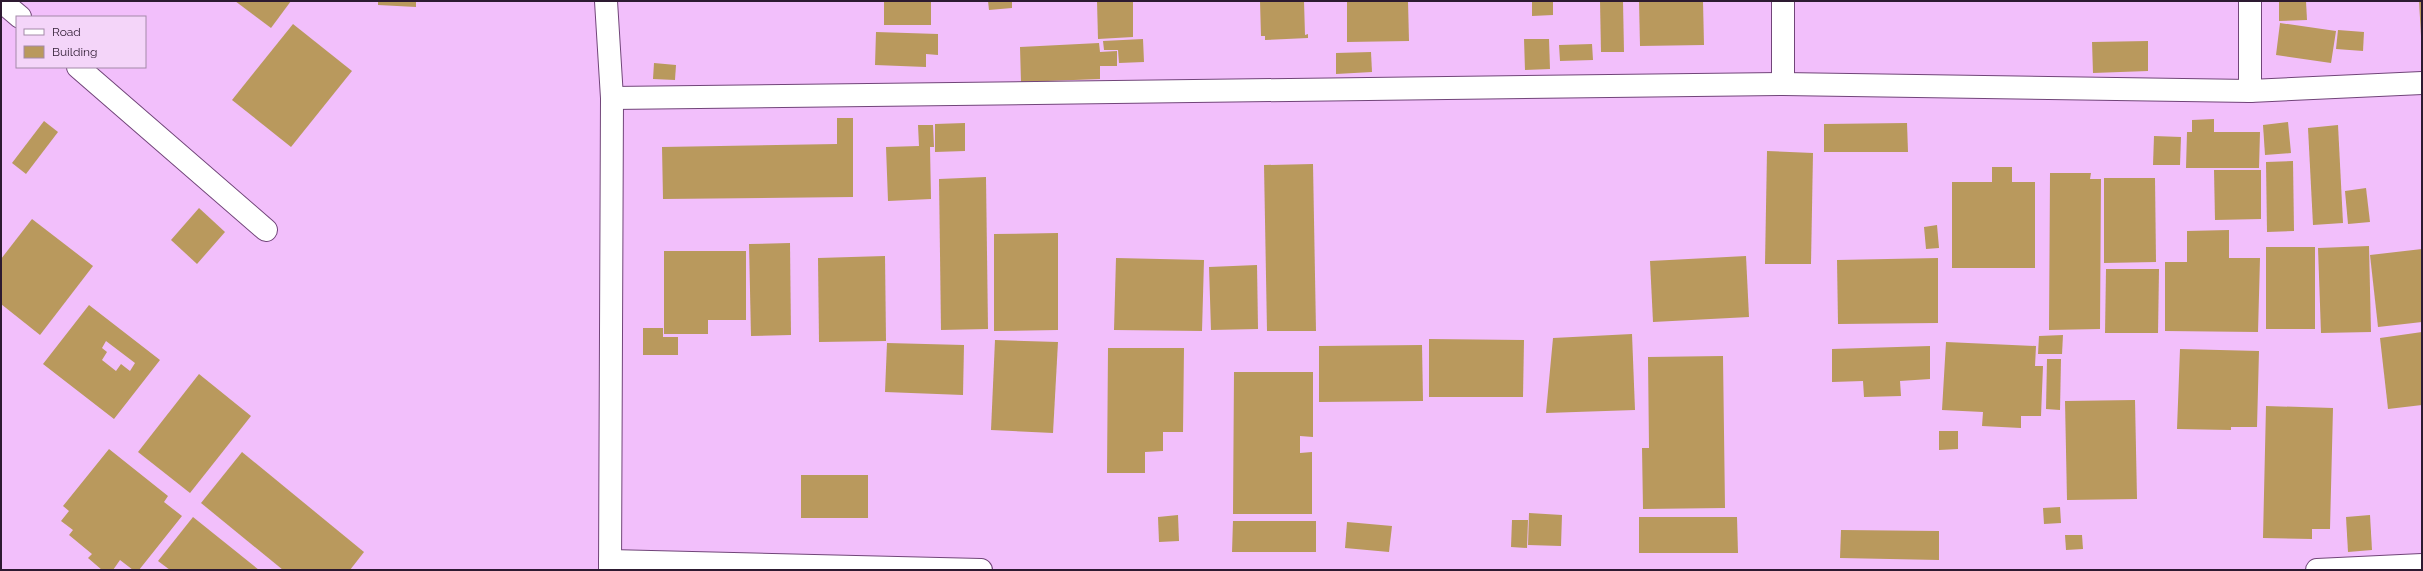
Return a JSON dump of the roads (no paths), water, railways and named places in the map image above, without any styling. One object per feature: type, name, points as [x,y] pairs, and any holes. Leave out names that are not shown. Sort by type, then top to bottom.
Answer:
[{"type":"street","points":[[1,1],[19,16]]},
{"type":"street","points":[[606,1],[612,98],[610,566],[981,570]]},
{"type":"street","points":[[1783,1],[1783,84]]},
{"type":"street","points":[[2250,1],[2250,91]]},
{"type":"street","points":[[79,68],[266,230]]},
{"type":"street","points":[[612,98],[1783,84],[2250,91],[2422,83]]},
{"type":"street","points":[[2317,570],[2422,565]]}]
